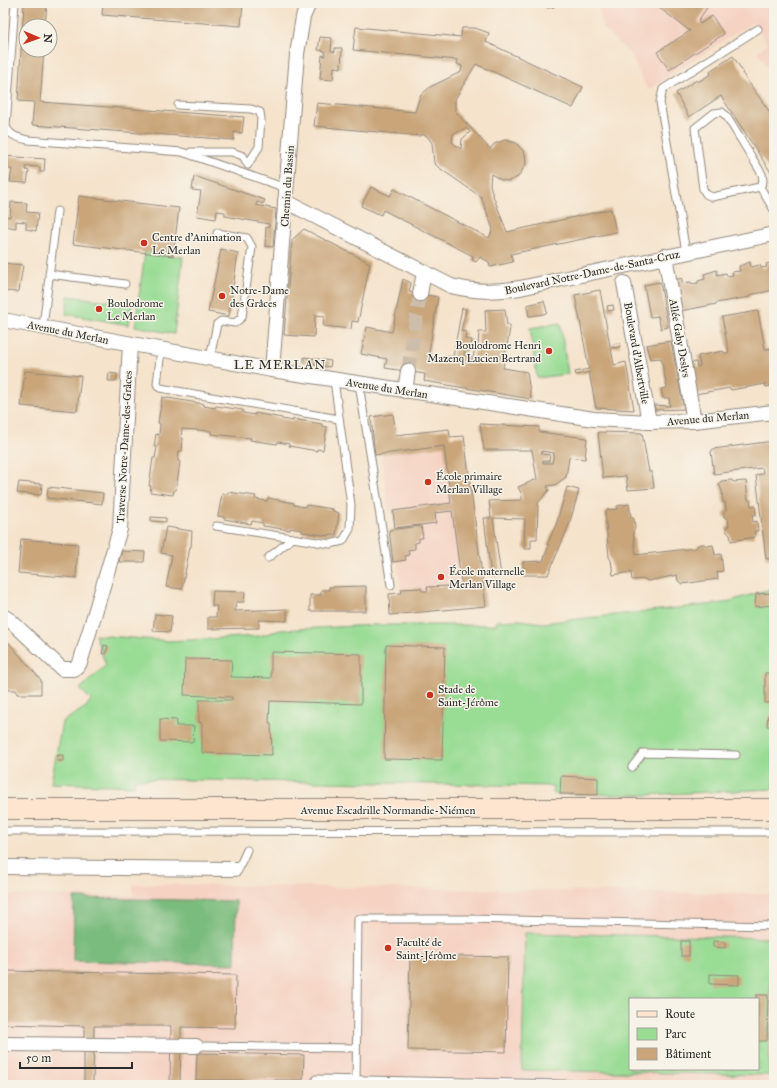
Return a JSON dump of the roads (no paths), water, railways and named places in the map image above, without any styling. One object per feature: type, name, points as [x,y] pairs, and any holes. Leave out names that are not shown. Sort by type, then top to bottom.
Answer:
[{"type":"street","name":"Chemin du Bassin","points":[[272,370],[299,34],[308,3]]},
{"type":"street","name":"Boulevard Notre-Dame-de-Santa-Cruz","points":[[286,195],[424,272],[451,286],[471,291],[495,292],[520,288],[774,234]]},
{"type":"street","name":"Allée Gaby Deslys","points":[[665,256],[694,421]]},
{"type":"street","points":[[420,294],[424,272]]},
{"type":"street","name":"Boulevard d'Albertville","points":[[624,283],[649,422]]},
{"type":"street","name":"Avenue du Merlan","points":[[3,320],[272,370],[594,419],[649,422],[694,421],[774,412]]},
{"type":"street","name":"Traverse Notre-Dame-des-Grâces","points":[[3,616],[11,621],[62,669],[74,669],[80,663],[120,529],[130,344]]},
{"type":"street","points":[[405,391],[408,372]]},
{"type":"street","name":"Avenue Escadrille Normandie-Niémen","points":[[3,809],[774,809]]},
{"type":"street","points":[[3,867],[235,868]]},
{"type":"street","points":[[3,1044],[196,1046]]},
{"type":"lane","points":[[15,3],[6,126],[8,131],[19,138],[28,140],[182,152],[232,152],[243,156],[248,164],[250,175]]},
{"type":"lane","points":[[686,252],[660,102],[662,89],[758,29]]},
{"type":"lane","points":[[178,105],[251,109],[260,112],[261,120],[259,147],[248,164]]},
{"type":"lane","points":[[722,112],[727,117],[762,174],[763,181],[760,187],[712,197],[706,194],[703,189],[695,128],[714,114],[722,112]]},
{"type":"lane","points":[[182,152],[250,175],[286,195]]},
{"type":"lane","points":[[760,187],[774,210]]},
{"type":"lane","points":[[43,327],[57,211]]},
{"type":"lane","points":[[210,358],[217,324],[221,321],[235,323],[242,317],[252,247],[247,238],[217,233]]},
{"type":"lane","points":[[50,274],[125,284]]},
{"type":"lane","points":[[161,350],[157,384],[160,388],[339,419]]},
{"type":"lane","points":[[216,526],[330,544],[343,541],[350,529],[351,505],[334,380]]},
{"type":"lane","points":[[359,384],[391,585]]},
{"type":"lane","points":[[268,558],[293,538]]},
{"type":"lane","points":[[632,767],[643,753],[736,754]]},
{"type":"lane","points":[[3,831],[774,832]]},
{"type":"lane","points":[[235,868],[241,862],[247,850]]},
{"type":"lane","points":[[356,1082],[358,919],[466,919],[774,926]]},
{"type":"lane","points":[[196,1046],[356,1048]]},
{"type":"lane","points":[[316,1085],[316,1079],[356,1082],[613,1085]]},
{"type":"tunnel","points":[[408,371],[420,294]]},
{"type":"place","name":"Centre d'Animation Le Merlan","points":[[144,243]]},
{"type":"place","name":"Notre-Dame des Grâces","points":[[222,296]]},
{"type":"place","name":"Boulodrome Le Merlan","points":[[99,309]]},
{"type":"place","name":"Boulodrome Henri Mazenq Lucien Bertrand","points":[[549,351]]},
{"type":"place","name":"École primaire Merlan Village","points":[[428,482]]},
{"type":"place","name":"École maternelle Merlan Village","points":[[441,577]]},
{"type":"place","name":"Stade de Saint-Jérôme","points":[[430,695]]},
{"type":"place","name":"Faculté de Saint-Jérôme","points":[[388,948]]},
{"type":"district","name":"LE MERLAN","points":[[280,364]]}]
